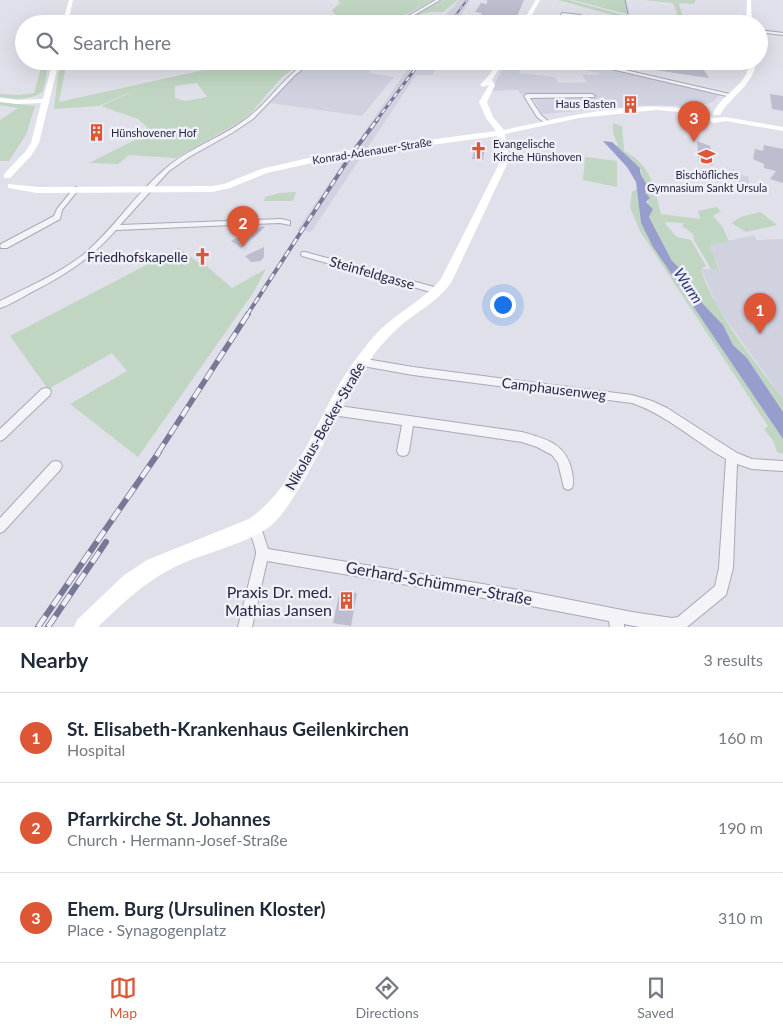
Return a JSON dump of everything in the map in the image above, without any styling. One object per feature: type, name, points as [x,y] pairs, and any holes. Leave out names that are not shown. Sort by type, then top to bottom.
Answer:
[{"type":"main road","points":[[67,15],[71,0]]},
{"type":"main road","points":[[529,15],[538,0]]},
{"type":"main road","points":[[749,15],[750,0]]},
{"type":"main road","points":[[3,177],[32,148],[54,70]]},
{"type":"main road","points":[[495,70],[476,96],[476,103],[483,119],[500,133]]},
{"type":"main road","points":[[717,113],[731,95],[750,78],[753,70]]},
{"type":"main road","points":[[0,100],[17,102],[46,101]]},
{"type":"main road","name":"Konrad-Adenauer-Straße","points":[[3,177],[15,179],[6,188],[212,189],[227,186],[264,171],[345,153],[500,133],[546,122],[596,114],[663,108],[691,111],[705,115],[713,120],[725,119]]},
{"type":"main road","points":[[705,115],[709,112],[717,113],[725,119],[783,129]]},
{"type":"main road","name":"Nikolaus-Becker-Straße","points":[[84,627],[130,583],[154,567],[255,525],[268,516],[286,494],[309,456],[332,410],[360,362],[391,326],[427,301],[446,281],[503,167],[505,154],[500,133]]},
{"type":"street","points":[[412,15],[438,0]]},
{"type":"street","points":[[562,14],[572,15]]},
{"type":"street","points":[[768,32],[783,34]]},
{"type":"street","points":[[0,305],[78,261],[96,246],[149,189],[180,160],[252,118],[287,78],[298,70]]},
{"type":"street","points":[[622,70],[731,95]]},
{"type":"street","points":[[527,96],[592,96]]},
{"type":"street","points":[[527,96],[546,122]]},
{"type":"street","points":[[4,246],[57,217],[59,210],[76,189]]},
{"type":"street","points":[[113,228],[281,221],[287,224]]},
{"type":"street","name":"Steinfeldgasse","points":[[305,254],[438,291]]},
{"type":"street","name":"Camphausenweg","points":[[360,362],[645,402],[665,412],[732,456],[758,465],[783,466]]},
{"type":"street","points":[[0,436],[46,392]]},
{"type":"street","points":[[332,410],[522,437],[537,441],[546,445],[563,460],[568,484]]},
{"type":"street","points":[[403,451],[408,422]]},
{"type":"street","name":"Gerhard-Schümmer-Straße","points":[[262,554],[374,572],[616,621],[672,625],[681,623],[722,590],[726,568],[732,456]]},
{"type":"street","points":[[0,527],[56,466]]},
{"type":"street","points":[[245,627],[262,554],[255,525]]},
{"type":"shaded area","points":[[459,0],[470,0],[461,15],[446,15]]},
{"type":"shaded area","points":[[302,70],[372,70],[369,73],[394,77],[362,116],[270,103],[289,79]]},
{"type":"shaded area","points":[[407,70],[436,70],[432,75],[416,75],[311,232],[297,230]]},
{"type":"shaded area","points":[[503,70],[520,70],[519,73],[554,77],[559,83],[587,82],[582,75],[598,75],[600,73],[583,70],[610,70],[720,94],[713,102],[697,106],[626,105],[628,107],[542,114],[531,94],[521,94],[518,90],[490,91]]},
{"type":"shaded area","points":[[709,169],[731,172],[729,169],[739,170],[741,175],[748,176],[750,185],[735,182],[736,180],[730,178],[711,175]]},
{"type":"shaded area","points":[[754,235],[757,240],[783,239],[783,399],[718,308],[701,269],[719,269],[710,245]]},
{"type":"green space","points":[[338,0],[433,0],[406,15],[336,15],[332,10],[340,3]]},
{"type":"green space","points":[[442,0],[458,0],[443,12],[416,15]]},
{"type":"green space","points":[[558,0],[569,0],[623,15],[613,15]]},
{"type":"green space","points":[[573,0],[626,0],[629,14],[627,14]]},
{"type":"green space","points":[[643,0],[696,0],[694,4],[679,3],[682,15],[678,15],[673,3]]},
{"type":"green space","points":[[40,70],[47,70],[43,91],[39,94],[17,99],[0,97],[0,94],[19,95],[34,93]]},
{"type":"green space","points":[[60,70],[65,70],[59,102],[203,70],[292,70],[282,77],[251,113],[241,121],[176,158],[129,155],[118,164],[89,163],[141,137],[147,127],[138,119],[101,106],[141,88],[98,106],[54,109]],"holes":[[[163,83],[176,86],[197,83],[207,97],[185,101],[175,98],[175,86]]]},
{"type":"green space","points":[[0,102],[35,106],[26,135],[9,161],[0,161],[0,120],[18,108],[0,105]]},
{"type":"green space","points":[[613,123],[622,126],[624,151],[640,163],[650,177],[661,214],[700,219],[698,211],[716,207],[721,211],[713,216],[722,226],[729,241],[710,245],[719,270],[711,269],[694,240],[693,234],[682,226],[684,223],[666,222],[666,225],[677,237],[691,240],[706,266],[701,269],[715,302],[737,337],[783,399],[783,412],[747,358],[733,345],[723,325],[703,304],[691,281],[672,261],[649,217],[653,209],[647,203],[650,198],[645,192],[640,168],[615,146],[618,145],[613,133]]},
{"type":"green space","points":[[585,157],[617,161],[617,187],[583,180]]},
{"type":"green space","points":[[637,189],[641,223],[655,250],[783,439],[783,454],[777,452],[774,442],[764,429],[768,426],[640,231],[630,207],[632,192]]},
{"type":"green space","points":[[296,192],[293,201],[264,201],[265,197],[280,193]]},
{"type":"green space","points":[[760,212],[777,225],[746,232],[731,223],[741,217]]},
{"type":"green space","points":[[179,248],[199,263],[202,262],[232,288],[266,269],[253,293],[138,457],[70,404],[127,371],[112,353],[48,389],[10,336]]},
{"type":"water","name":"Wurm","points":[[603,141],[612,142],[640,168],[648,189],[645,192],[650,198],[646,202],[653,209],[649,217],[672,261],[687,275],[703,304],[723,325],[733,345],[747,358],[783,412],[783,439],[653,247],[641,223],[636,182],[627,167]]},
{"type":"building","points":[[487,0],[524,0],[517,15],[481,15],[482,13],[475,12],[481,3],[487,4]]},
{"type":"building","points":[[655,70],[704,70],[709,78]]},
{"type":"building","points":[[770,94],[783,96],[783,111],[772,109]]},
{"type":"building","name":"Bischöfliches Gymnasium Sankt Ursula","points":[[697,141],[710,146],[713,165],[699,163]]},
{"type":"building","name":"Evangelische Kirche Hünshoven","points":[[475,145],[485,146],[483,160],[472,159]]},
{"type":"building","points":[[764,145],[783,149],[783,183],[770,179],[776,171],[764,168],[764,164],[753,159],[755,149],[763,151]]},
{"type":"building","points":[[262,226],[265,227],[241,248],[231,241]]},
{"type":"building","points":[[264,247],[264,257],[261,261],[251,262],[245,256]]},
{"type":"building","name":"Praxis Dr. med. Mathias Jansen","points":[[340,590],[357,593],[351,626],[333,623]]},
{"type":"waterway","points":[[625,0],[628,14]]},
{"type":"railway","points":[[456,15],[467,0]]},
{"type":"railway","points":[[376,121],[414,70]]},
{"type":"railway","points":[[247,315],[353,152],[377,120]]},
{"type":"railway","points":[[158,453],[248,314]]},
{"type":"railway","points":[[38,627],[159,452]]},
{"type":"railway","points":[[48,627],[106,542]]},
{"type":"place","name":"Haus Basten","points":[[630,104]]},
{"type":"place","name":"Hünshovener Hof","points":[[97,133]]},
{"type":"place","name":"Ehem. Burg (Ursulinen Kloster)","points":[[694,142]]},
{"type":"place","name":"Evangelische Kirche Hünshoven","points":[[479,150]]},
{"type":"place","name":"Bischöfliches Gymnasium Sankt Ursula","points":[[707,157]]},
{"type":"place","name":"Pfarrkirche St. Johannes","points":[[243,247]]},
{"type":"place","name":"Friedhofskapelle","points":[[202,257]]},
{"type":"place","name":"St. Elisabeth-Krankenhaus Geilenkirchen","points":[[760,334]]},
{"type":"place","name":"Praxis Dr. med. Mathias Jansen","points":[[346,601]]}]
